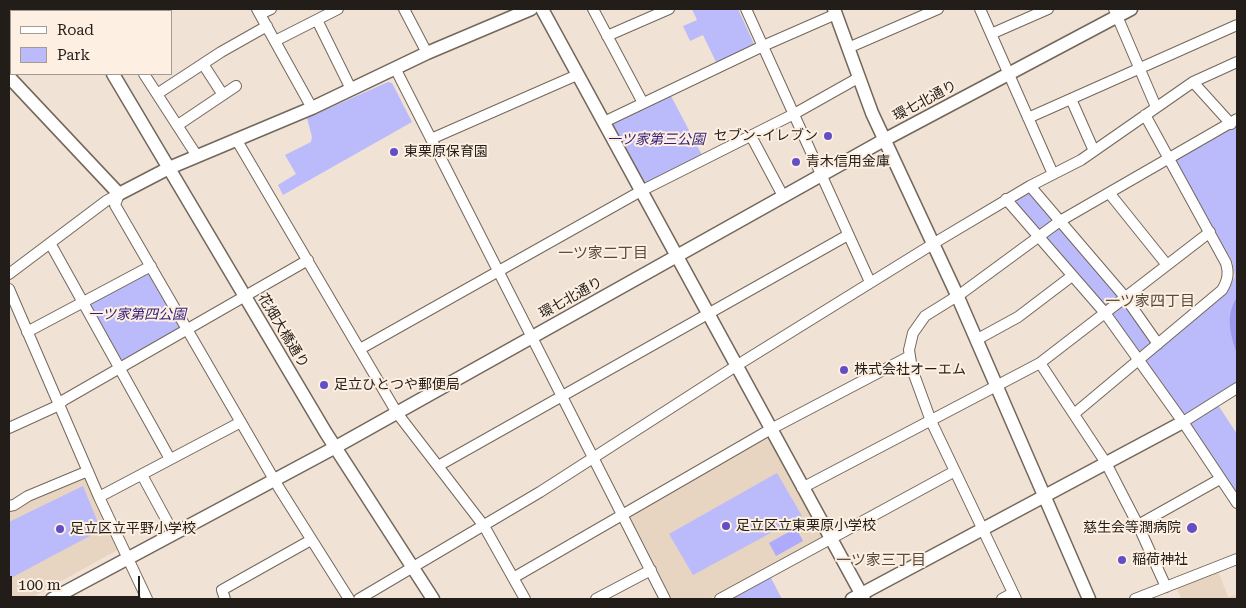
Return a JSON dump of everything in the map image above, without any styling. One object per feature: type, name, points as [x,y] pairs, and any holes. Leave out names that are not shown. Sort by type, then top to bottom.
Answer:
[{"type":"street","points":[[271,9],[259,11],[312,108]]},
{"type":"street","points":[[275,40],[338,9]]},
{"type":"street","points":[[404,9],[426,54]]},
{"type":"street","points":[[9,274],[106,201],[169,168],[312,108],[395,68],[530,9]]},
{"type":"street","points":[[542,9],[831,539],[859,598],[1182,422],[1237,388]]},
{"type":"street","points":[[593,9],[643,104]]},
{"type":"street","points":[[607,36],[668,9]]},
{"type":"street","points":[[746,9],[870,282]]},
{"type":"street","points":[[848,48],[938,9]]},
{"type":"street","points":[[980,9],[1053,174]]},
{"type":"street","points":[[991,34],[1048,9]]},
{"type":"street","name":"環七北通り","points":[[52,599],[334,448],[783,196],[1008,74],[1115,13],[1132,9]]},
{"type":"street","points":[[604,122],[835,11],[858,78],[884,140],[956,295],[1089,599]]},
{"type":"street","points":[[1115,13],[1156,107]]},
{"type":"street","points":[[317,20],[351,89]]},
{"type":"street","points":[[1028,118],[1237,25]]},
{"type":"street","points":[[157,94],[266,26]]},
{"type":"street","points":[[358,599],[540,492],[736,366],[1006,199],[1081,160],[1193,82],[1237,62]]},
{"type":"street","points":[[203,64],[223,94]]},
{"type":"street","points":[[395,68],[666,599]]},
{"type":"street","name":"花畑大橋通り","points":[[114,75],[334,448],[433,599]]},
{"type":"street","points":[[145,75],[197,156]]},
{"type":"street","points":[[431,139],[577,75]]},
{"type":"street","points":[[9,77],[119,194]]},
{"type":"street","points":[[360,350],[641,191],[794,114],[858,78]]},
{"type":"street","points":[[1002,599],[1014,596],[931,421],[912,369],[909,350],[913,333],[925,316],[1060,222],[1234,121],[1193,82]]},
{"type":"street","points":[[178,126],[236,86]]},
{"type":"street","points":[[1072,98],[1094,150]]},
{"type":"street","points":[[1074,414],[1222,290],[1227,283],[1229,271],[1226,262],[1145,115]]},
{"type":"street","points":[[751,136],[783,196]]},
{"type":"street","points":[[236,139],[397,412],[484,526],[525,599]]},
{"type":"street","points":[[1030,186],[1125,298],[1158,344]]},
{"type":"street","points":[[119,194],[115,205],[274,480],[349,599]]},
{"type":"street","points":[[1110,194],[1167,265]]},
{"type":"street","points":[[1006,199],[1105,313],[1237,503]]},
{"type":"street","points":[[802,488],[1040,363],[1210,232]]},
{"type":"street","points":[[438,466],[848,235]]},
{"type":"street","points":[[50,243],[170,460]]},
{"type":"street","points":[[9,428],[59,404],[308,260]]},
{"type":"street","points":[[27,332],[151,266]]},
{"type":"street","points":[[976,340],[1018,317],[1072,276]]},
{"type":"street","points":[[9,289],[99,497],[147,599]]},
{"type":"street","points":[[513,578],[771,429],[910,356]]},
{"type":"street","points":[[1040,363],[1106,463],[1138,525],[1166,587]]},
{"type":"street","points":[[99,497],[241,422]]},
{"type":"street","points":[[9,506],[88,471]]},
{"type":"street","points":[[720,599],[955,471]]},
{"type":"street","points":[[142,474],[174,534]]},
{"type":"street","points":[[1138,525],[1220,479]]},
{"type":"street","points":[[225,599],[222,590],[311,540]]},
{"type":"street","points":[[1135,599],[1237,559]]},
{"type":"street","points":[[596,599],[651,570]]},
{"type":"shaded area","points":[[1237,297],[1237,354],[1232,339],[1230,318],[1233,304]]},
{"type":"shaded area","name":"足立区立東栗原小学校","points":[[766,437],[770,439],[823,536],[822,539],[709,599],[672,599],[629,515]]},
{"type":"shaded area","name":"足立区立平野小学校","points":[[84,476],[88,477],[119,549],[29,599],[9,599],[9,509]]},
{"type":"shaded area","points":[[796,528],[803,541],[776,556],[769,543]]},
{"type":"shaded area","points":[[1218,571],[1228,597],[1236,595],[1237,599],[1181,599],[1177,588]]},
{"type":"green space","points":[[692,9],[738,9],[755,46],[717,64],[703,35],[690,41],[683,26],[697,20]]},
{"type":"green space","points":[[388,82],[392,83],[412,122],[283,195],[278,185],[296,174],[285,155],[311,142],[312,137],[307,118]]},
{"type":"green space","name":"一ツ家第三公園","points":[[671,96],[703,157],[646,185],[642,184],[611,126],[612,123]]},
{"type":"green space","points":[[1237,125],[1237,386],[1182,417],[1146,366],[1146,359],[1228,291],[1235,276],[1232,261],[1176,162],[1179,157]]},
{"type":"green space","points":[[1031,194],[1054,219],[1054,223],[1039,231],[1017,204],[1017,200]]},
{"type":"green space","points":[[1057,227],[1062,227],[1119,294],[1118,299],[1108,307],[1103,306],[1046,239],[1047,235]]},
{"type":"green space","name":"一ツ家第四公園","points":[[148,273],[152,274],[181,324],[179,329],[124,360],[119,359],[91,306],[92,302]]},
{"type":"green space","points":[[1123,304],[1127,305],[1153,342],[1143,355],[1137,354],[1111,316],[1112,311]]},
{"type":"green space","points":[[1218,405],[1237,434],[1237,493],[1189,426],[1189,422]]},
{"type":"green space","points":[[777,473],[802,516],[693,575],[669,534]]},
{"type":"green space","points":[[83,486],[101,530],[9,579],[9,522]]},
{"type":"green space","points":[[769,577],[782,599],[728,599]]},
{"type":"place","name":"セブン-イレブン","points":[[828,136]]},
{"type":"place","name":"東栗原保育園","points":[[394,152]]},
{"type":"place","name":"青木信用金庫","points":[[796,162]]},
{"type":"place","name":"株式会社オーエム","points":[[844,370]]},
{"type":"place","name":"足立ひとつや郵便局","points":[[324,385]]},
{"type":"place","name":"足立区立東栗原小学校","points":[[726,526]]},
{"type":"place","name":"慈生会等潤病院","points":[[1192,528]]},
{"type":"place","name":"足立区立平野小学校","points":[[60,529]]},
{"type":"place","name":"稲荷神社","points":[[1122,560]]},
{"type":"district","name":"一ツ家二丁目","points":[[603,254]]},
{"type":"district","name":"一ツ家四丁目","points":[[1150,302]]},
{"type":"district","name":"一ツ家三丁目","points":[[881,561]]}]
